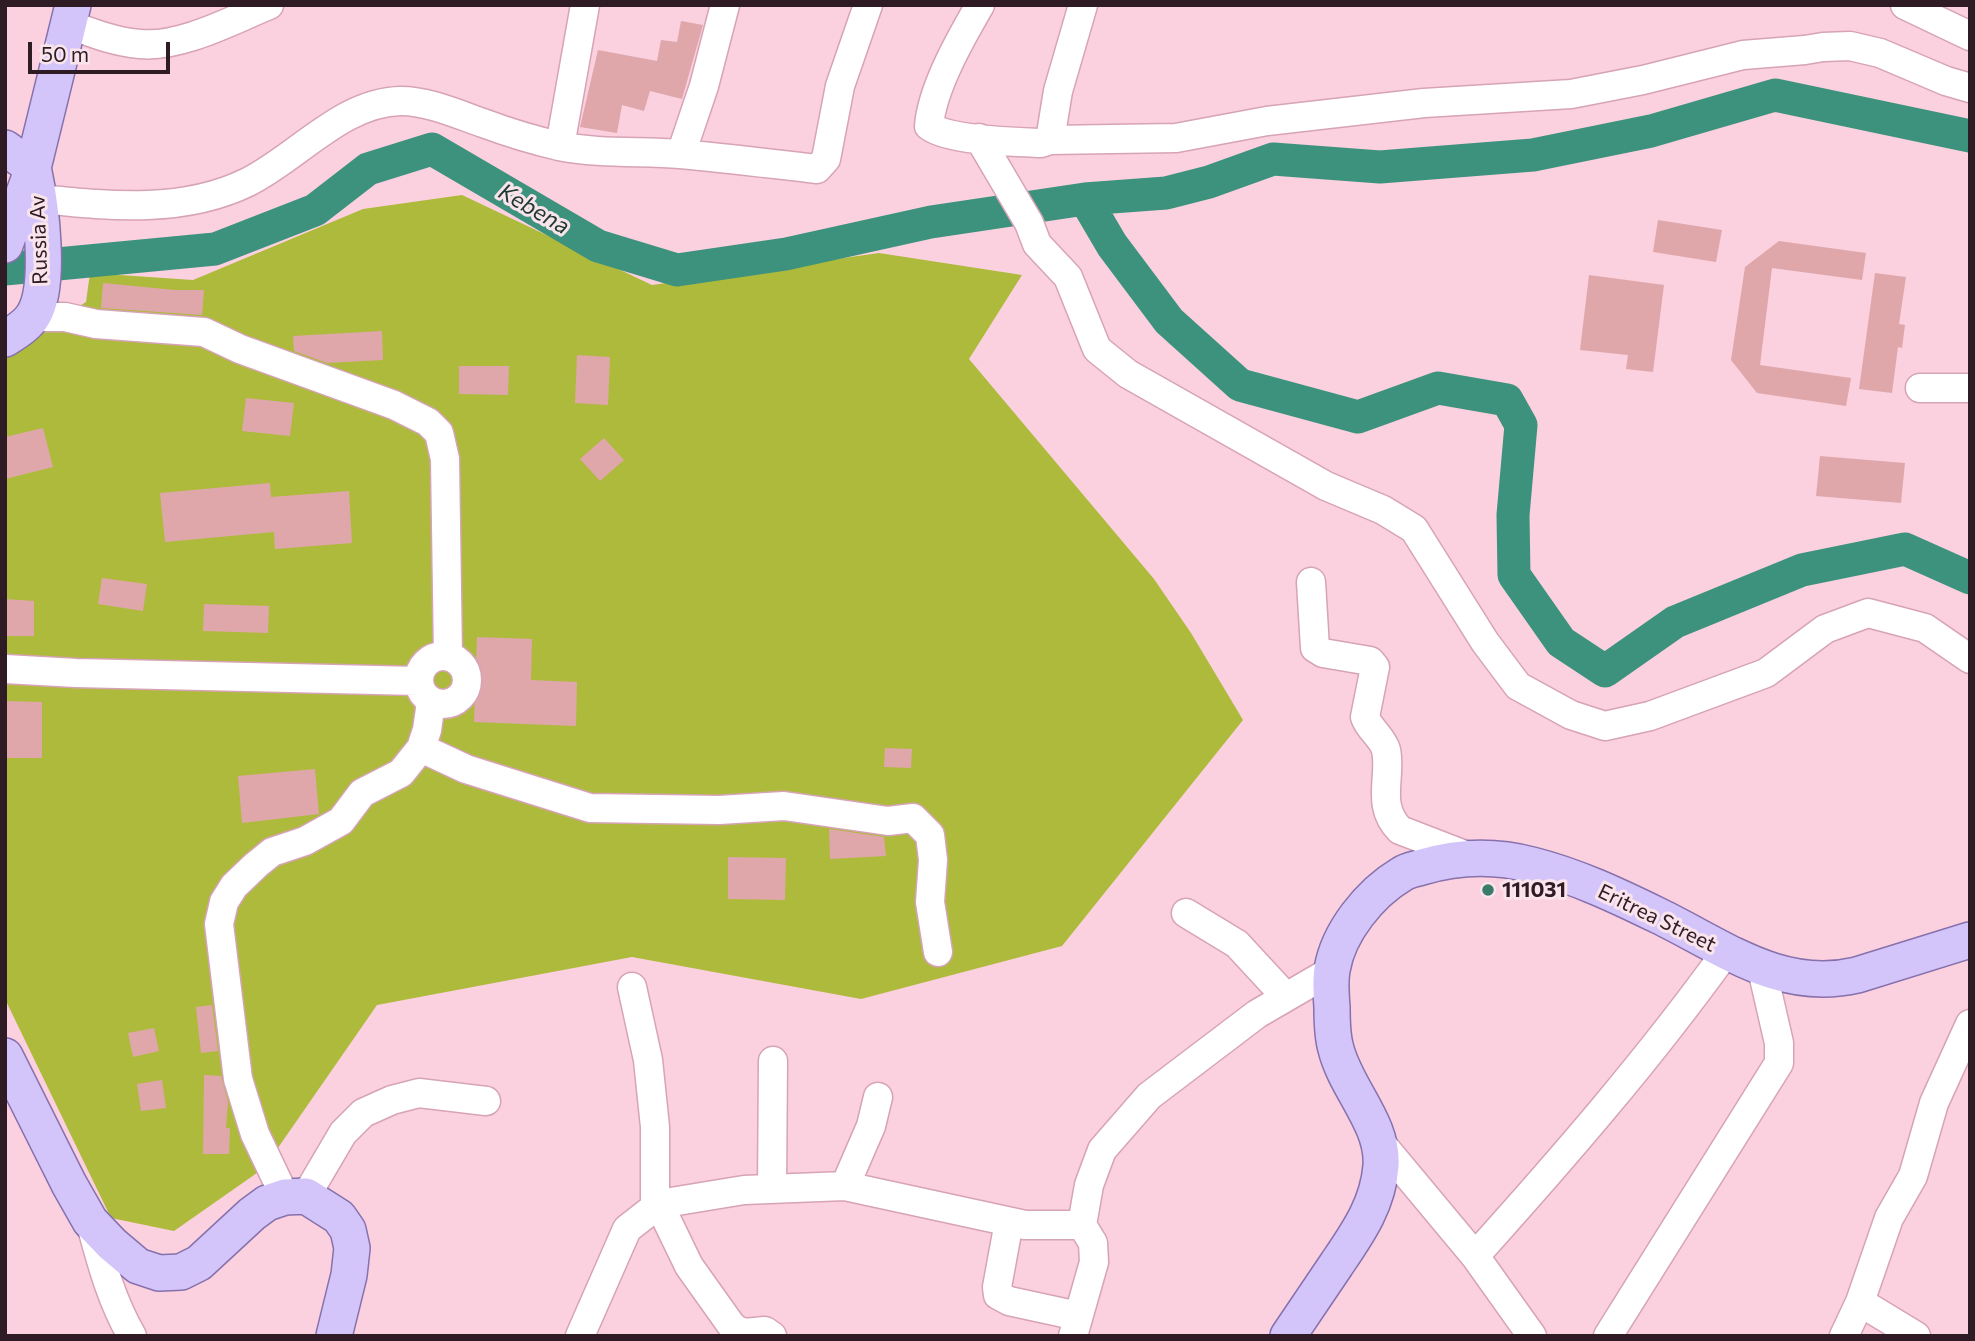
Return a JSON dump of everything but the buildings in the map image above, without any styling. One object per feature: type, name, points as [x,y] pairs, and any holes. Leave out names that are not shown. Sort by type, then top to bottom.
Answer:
[{"type":"main road","name":"Russia Av","points":[[35,313],[41,293],[27,211],[70,15]]},
{"type":"main road","points":[[5,148],[27,211]]},
{"type":"main road","points":[[5,338],[19,331],[35,313]]},
{"type":"main road","name":"Eritrea Street","points":[[1288,1336],[1366,1220],[1378,1191],[1380,1142],[1335,1048],[1331,971],[1339,946],[1356,918],[1379,892],[1404,873],[1469,857],[1512,860],[1562,873],[1660,916],[1762,969],[1822,979],[1841,979],[1970,940]]},
{"type":"main road","points":[[5,1056],[90,1221],[138,1266],[159,1273],[181,1272],[199,1263],[267,1203],[296,1196],[339,1217],[348,1230],[352,1248],[349,1275],[334,1336]]},
{"type":"street","points":[[70,15],[110,40],[142,45],[164,43],[204,32],[269,5]]},
{"type":"street","points":[[560,146],[585,5]]},
{"type":"street","points":[[681,155],[704,86],[725,5]]},
{"type":"street","points":[[27,211],[150,206],[205,198],[247,182],[291,156],[329,128],[368,106],[401,101],[444,109],[560,146],[817,169],[826,159],[840,86],[868,5]]},
{"type":"street","points":[[981,5],[955,49],[930,114],[929,126],[937,132],[1041,143],[1050,140],[1176,138],[1267,121],[1411,104],[1571,94],[1643,80],[1743,55],[1823,47],[1850,47],[1880,53],[1946,81],[1970,88]]},
{"type":"street","points":[[1050,140],[1058,91],[1083,5]]},
{"type":"street","points":[[1905,5],[1970,36]]},
{"type":"street","points":[[979,138],[1029,223],[1037,244],[1068,277],[1097,349],[1128,374],[1175,401],[1326,486],[1383,510],[1414,529],[1485,642],[1518,686],[1570,715],[1605,726],[1650,716],[1766,673],[1825,629],[1868,613],[1925,628],[1970,659]]},
{"type":"street","points":[[35,313],[96,324],[204,332],[240,349],[394,405],[428,422],[439,433],[445,458],[448,656]]},
{"type":"street","points":[[1920,388],[1970,388]]},
{"type":"street","points":[[1311,582],[1315,648],[1323,653],[1370,662],[1375,667],[1365,717],[1367,724],[1386,748],[1385,793],[1392,822],[1401,830],[1469,857]]},
{"type":"street","points":[[5,669],[425,691],[447,705],[462,696],[467,680],[462,665],[448,656],[427,661],[425,691],[427,730],[421,748],[401,773],[362,793],[341,821],[305,841],[272,852],[256,865],[234,886],[225,902],[219,924],[238,1079],[255,1134],[296,1196],[343,1133],[363,1113],[392,1100],[419,1093],[486,1101]]},
{"type":"street","points":[[421,748],[466,769],[590,808],[719,810],[784,806],[888,821],[913,818],[930,835],[933,860],[930,902],[937,951]]},
{"type":"street","points":[[837,815],[862,799]]},
{"type":"street","points":[[1186,914],[1237,944],[1286,997]]},
{"type":"street","points":[[1475,1256],[1611,1102],[1681,1015],[1726,952]]},
{"type":"street","points":[[1608,1336],[1779,1063],[1779,1044],[1762,969]]},
{"type":"street","points":[[1009,1222],[997,1287],[998,1295],[1075,1326],[1094,1262],[1093,1243],[1082,1225],[1089,1185],[1102,1150],[1149,1096],[1257,1014],[1331,971]]},
{"type":"street","points":[[632,987],[648,1060],[655,1127],[657,1206],[689,1266],[737,1331],[765,1331],[772,1336]]},
{"type":"street","points":[[1844,1336],[1860,1303],[1889,1218],[1913,1176],[1934,1103],[1970,1024]]},
{"type":"street","points":[[772,1189],[773,1061]]},
{"type":"street","points":[[845,1186],[871,1126],[878,1097]]},
{"type":"street","points":[[1380,1142],[1475,1256],[1532,1336]]},
{"type":"street","points":[[580,1336],[627,1229],[657,1206],[744,1191],[845,1186],[1025,1225],[1082,1225]]},
{"type":"street","points":[[90,1221],[118,1312],[132,1336]]},
{"type":"street","points":[[1860,1303],[1916,1336]]},
{"type":"green space","points":[[462,195],[652,285],[879,253],[1022,275],[969,359],[1154,579],[1191,633],[1243,720],[1062,946],[861,999],[632,957],[377,1005],[264,1168],[174,1231],[111,1218],[5,999],[5,352],[86,302],[90,273],[193,280],[363,209]]},
{"type":"waterway","name":"Kebena","points":[[5,269],[215,249],[315,210],[368,169],[432,149],[598,246],[677,270],[786,254],[931,222],[1085,199],[1166,193],[1209,182],[1273,159],[1380,167],[1533,155],[1651,131],[1775,95],[1970,136]]},
{"type":"waterway","points":[[1085,199],[1112,245],[1169,321],[1240,385],[1358,417],[1438,388],[1507,400],[1521,425],[1513,515],[1514,575],[1561,642],[1605,671],[1675,622],[1802,570],[1905,549],[1970,578]]},
{"type":"place","name":"111031","points":[[1488,890]]}]
